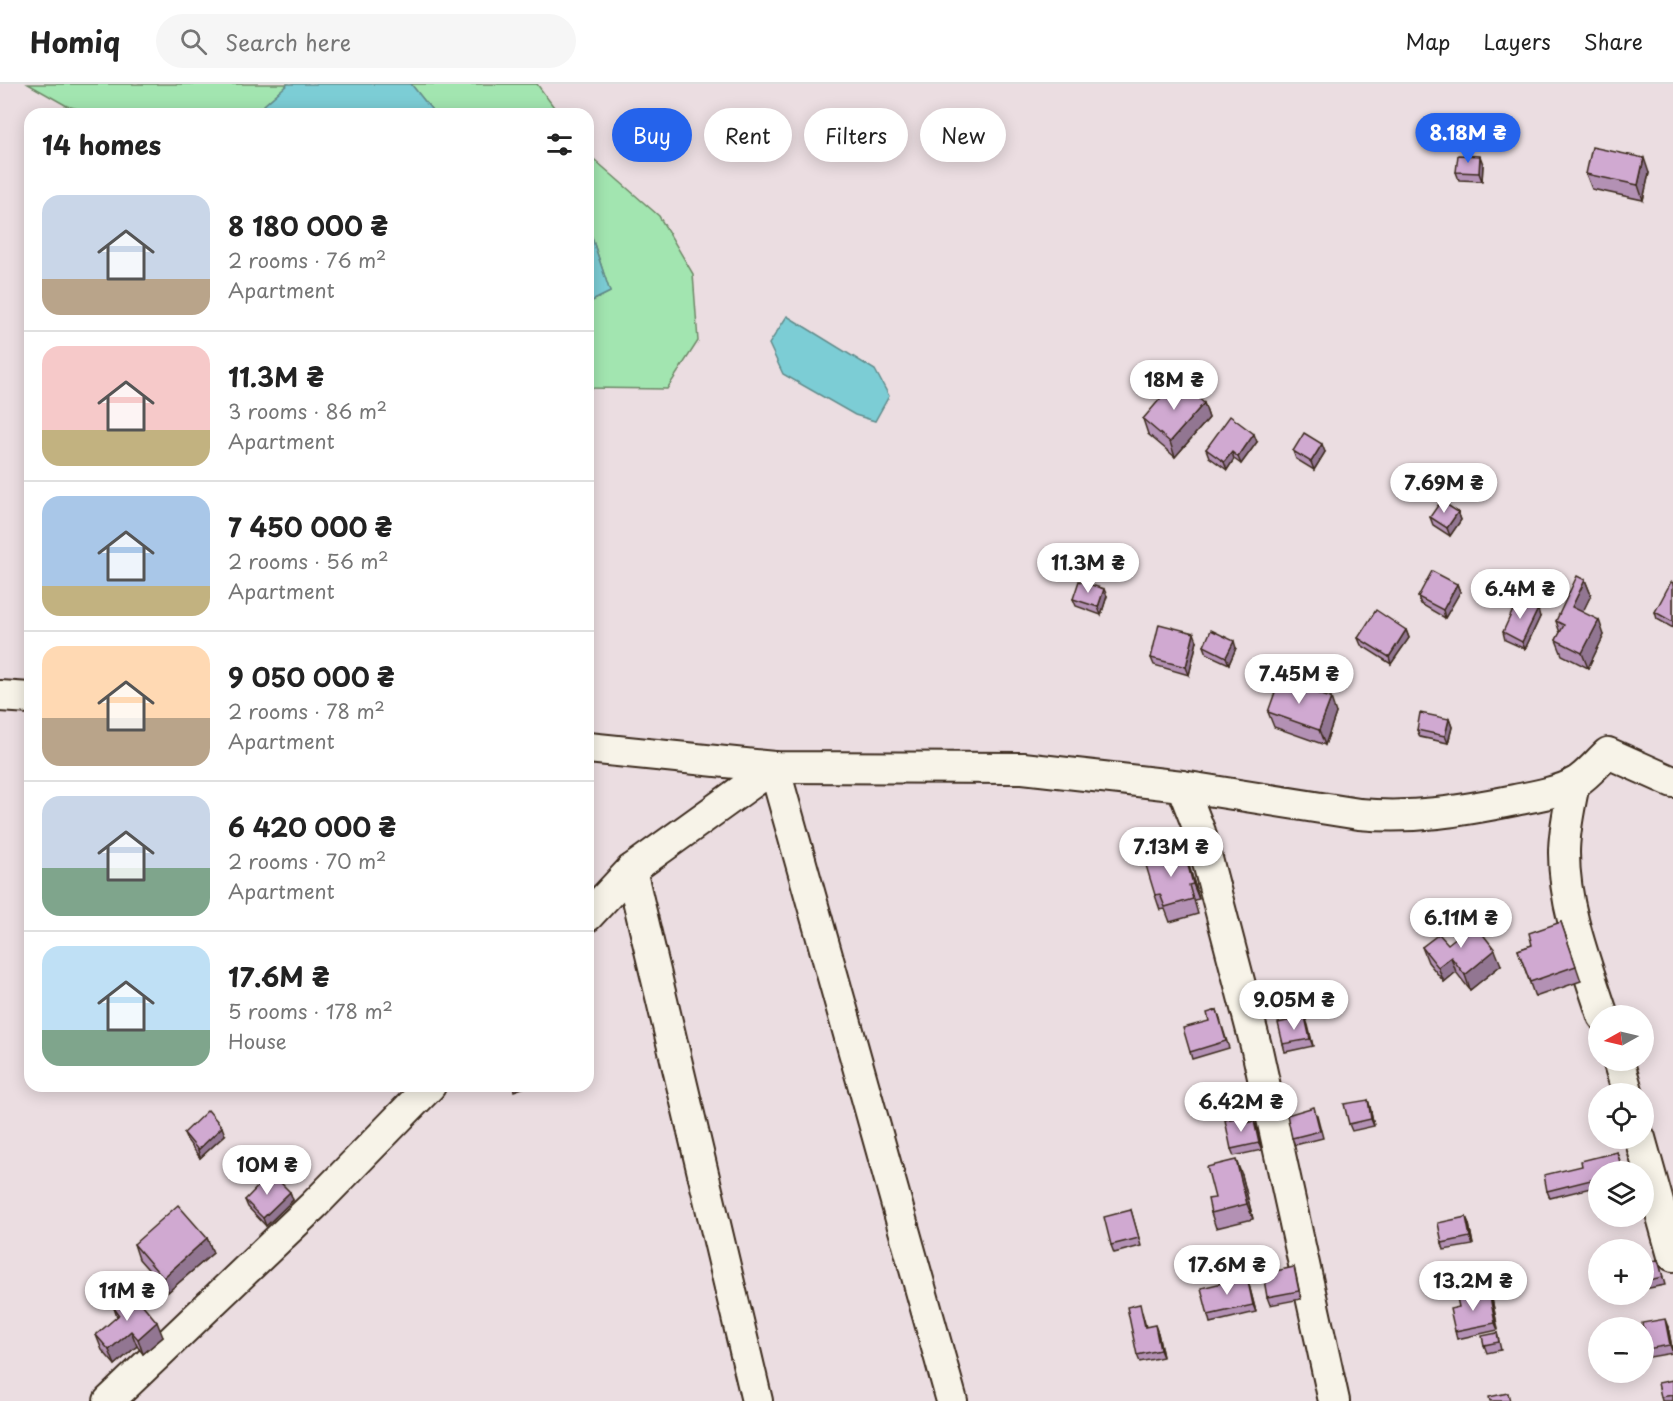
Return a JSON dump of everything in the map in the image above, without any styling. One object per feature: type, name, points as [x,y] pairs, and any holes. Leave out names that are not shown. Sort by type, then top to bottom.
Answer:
[{"type":"street","points":[[0,696],[24,698]]},
{"type":"street","points":[[594,749],[774,767],[1023,768],[1182,786],[1339,811],[1387,816],[1438,814],[1529,797],[1574,783],[1608,753],[1673,782]]},
{"type":"street","points":[[594,910],[631,870],[774,767]]},
{"type":"street","points":[[774,767],[952,1401]]},
{"type":"street","points":[[1574,783],[1567,819],[1564,851],[1565,875],[1568,900],[1599,1005]]},
{"type":"street","points":[[1182,786],[1200,832],[1257,1050],[1334,1401]]},
{"type":"street","points":[[631,870],[757,1401]]},
{"type":"street","points":[[109,1401],[314,1205],[424,1092]]},
{"type":"street","points":[[1643,1149],[1673,1256]]},
{"type":"green space","points":[[28,84],[288,84],[261,108],[74,108]]},
{"type":"green space","points":[[411,84],[537,84],[555,108],[430,108]]},
{"type":"green space","points":[[594,159],[659,216],[693,274],[698,341],[667,389],[594,388],[594,300],[610,292],[594,244]]},
{"type":"water","points":[[288,84],[411,84],[430,108],[261,108]]},
{"type":"water","points":[[594,244],[610,292],[594,300]]},
{"type":"water","points":[[787,316],[875,370],[889,396],[875,421],[855,415],[783,374],[769,344]]},
{"type":"building","points":[[1592,147],[1644,158],[1638,185],[1586,174]]},
{"type":"building","points":[[1458,155],[1480,156],[1479,173],[1456,172]]},
{"type":"building","points":[[1177,379],[1204,403],[1170,442],[1143,419]]},
{"type":"building","points":[[1230,416],[1254,434],[1238,457],[1232,452],[1224,462],[1206,449]]},
{"type":"building","points":[[1304,433],[1322,444],[1311,462],[1293,451]]},
{"type":"building","points":[[1441,501],[1458,512],[1447,528],[1430,517]]},
{"type":"building","points":[[1432,571],[1457,584],[1443,610],[1418,597]]},
{"type":"building","points":[[1577,576],[1585,580],[1572,607],[1599,620],[1582,653],[1556,640],[1564,625],[1556,621]]},
{"type":"building","points":[[1079,581],[1104,589],[1098,607],[1073,599]]},
{"type":"building","points":[[1671,582],[1673,583],[1673,622],[1655,612]]},
{"type":"building","points":[[1518,599],[1538,609],[1522,642],[1503,632]]},
{"type":"building","points":[[1376,610],[1406,630],[1389,657],[1358,638]]},
{"type":"building","points":[[1159,624],[1194,633],[1186,667],[1151,658]]},
{"type":"building","points":[[1211,630],[1234,641],[1226,657],[1204,646]]},
{"type":"building","points":[[1279,681],[1331,698],[1319,730],[1268,712]]},
{"type":"building","points":[[1420,713],[1449,719],[1445,736],[1417,730]]},
{"type":"building","points":[[1184,851],[1193,884],[1189,885],[1193,899],[1165,907],[1160,894],[1155,895],[1145,862]]},
{"type":"building","points":[[1561,922],[1576,966],[1530,982],[1518,950],[1532,945],[1529,933]]},
{"type":"building","points":[[1474,923],[1495,950],[1465,975],[1451,957],[1438,967],[1422,947],[1439,934],[1448,944]]},
{"type":"building","points":[[1217,1010],[1226,1041],[1190,1052],[1183,1028],[1209,1021],[1207,1013]]},
{"type":"building","points":[[1305,1017],[1310,1039],[1283,1044],[1278,1023]]},
{"type":"building","points":[[1368,1100],[1371,1119],[1349,1124],[1344,1104]]},
{"type":"building","points":[[1314,1107],[1320,1131],[1292,1138],[1287,1115]]},
{"type":"building","points":[[208,1110],[222,1127],[198,1150],[184,1133]]},
{"type":"building","points":[[1241,1117],[1242,1124],[1254,1121],[1259,1143],[1231,1149],[1225,1120]]},
{"type":"building","points":[[1617,1152],[1620,1161],[1588,1161],[1588,1181],[1547,1191],[1544,1175],[1582,1166],[1581,1161]]},
{"type":"building","points":[[1236,1160],[1247,1204],[1211,1213],[1208,1199],[1215,1198],[1207,1167]]},
{"type":"building","points":[[271,1173],[290,1192],[263,1218],[245,1200]]},
{"type":"building","points":[[178,1205],[207,1238],[163,1278],[134,1244]]},
{"type":"building","points":[[1131,1210],[1139,1238],[1111,1245],[1104,1217]]},
{"type":"building","points":[[1466,1217],[1470,1237],[1442,1243],[1438,1223]]},
{"type":"building","points":[[1658,1260],[1663,1277],[1654,1279],[1654,1261]]},
{"type":"building","points":[[1294,1267],[1299,1291],[1267,1297],[1263,1274]]},
{"type":"building","points":[[1247,1277],[1253,1305],[1208,1315],[1201,1288]]},
{"type":"building","points":[[1489,1291],[1495,1323],[1455,1331],[1450,1309],[1459,1307],[1457,1298]]},
{"type":"building","points":[[132,1292],[157,1322],[138,1339],[131,1331],[109,1350],[96,1335],[119,1315],[114,1308]]},
{"type":"building","points":[[1140,1304],[1145,1327],[1155,1325],[1160,1350],[1137,1355],[1127,1307]]},
{"type":"building","points":[[1665,1319],[1670,1345],[1654,1348],[1654,1321]]},
{"type":"building","points":[[1497,1333],[1499,1342],[1484,1345],[1482,1336]]},
{"type":"building","points":[[1673,1380],[1673,1395],[1661,1397],[1658,1383]]},
{"type":"building","points":[[1508,1393],[1510,1401],[1490,1401],[1489,1397]]}]
